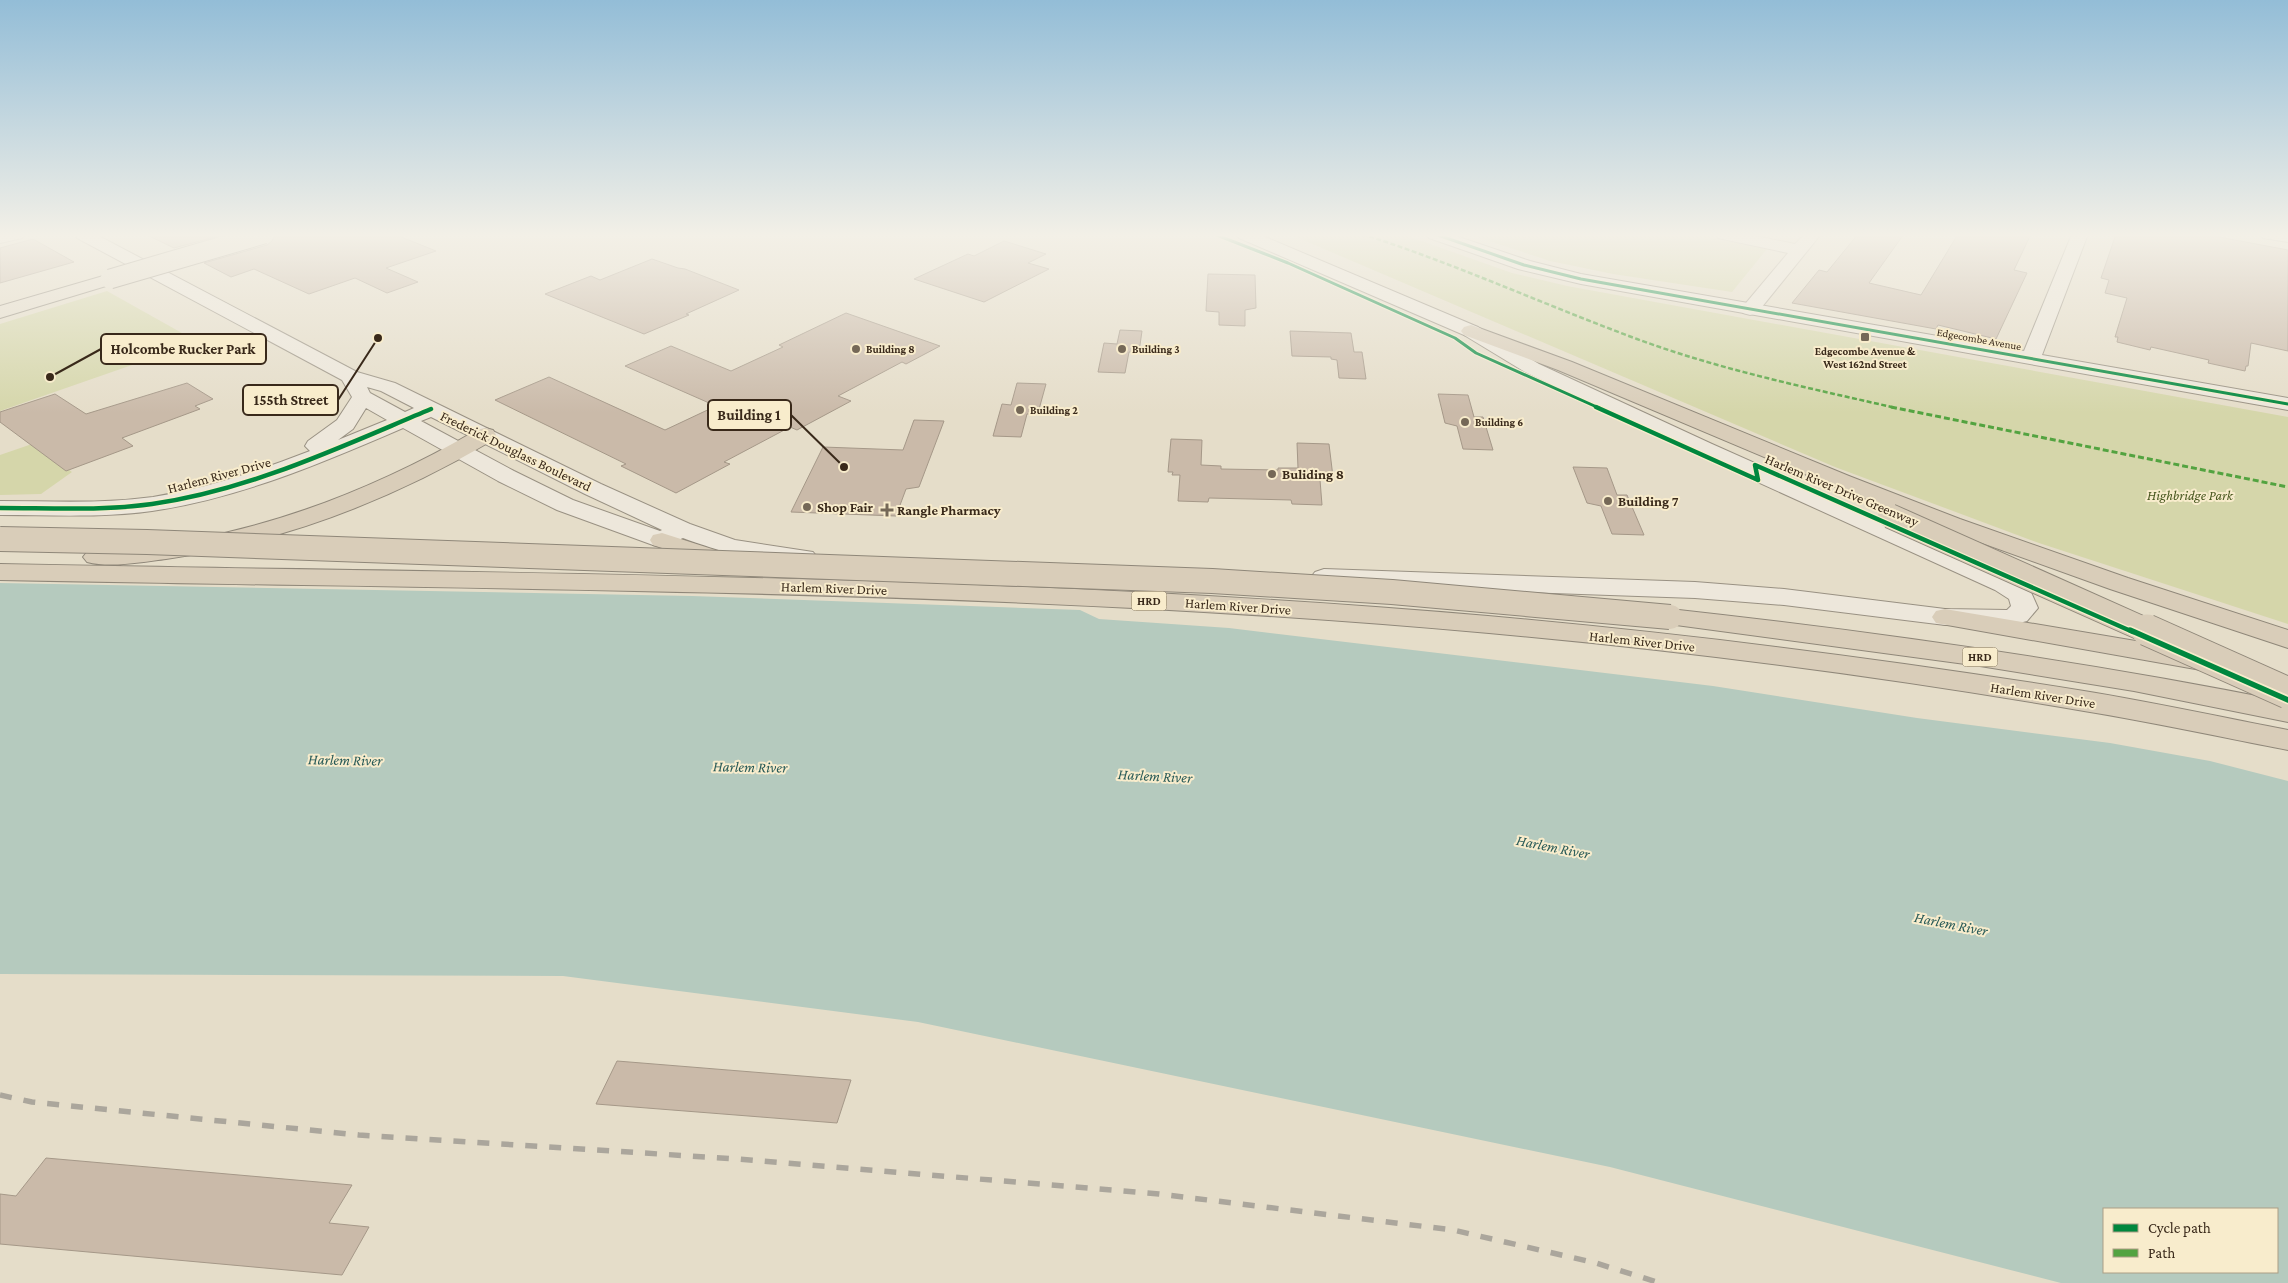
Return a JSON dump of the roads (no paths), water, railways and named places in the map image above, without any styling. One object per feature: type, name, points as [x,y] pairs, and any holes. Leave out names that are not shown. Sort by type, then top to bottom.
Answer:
[{"type":"highway","points":[[1471,331],[1594,389],[1890,516],[2288,693]]},
{"type":"highway","points":[[1471,331],[1553,360],[1770,452],[1923,513],[2088,573],[2288,639]]},
{"type":"highway","points":[[0,562],[56,557],[112,557],[161,553],[254,534],[370,493],[459,451],[485,435]]},
{"type":"highway","points":[[671,534],[704,555],[817,587]]},
{"type":"highway","name":"Harlem River Drive","points":[[0,539],[156,542],[1203,581],[1392,592],[1670,618],[1973,656],[2138,682],[2288,712]]},
{"type":"highway","name":"Harlem River Drive","points":[[0,572],[555,580],[817,587],[1184,603],[1359,614],[1550,631],[1781,657],[1949,680],[2168,716],[2288,740]]},
{"type":"highway","points":[[1945,617],[2123,647],[2288,678]]},
{"type":"main road","points":[[0,313],[63,294]]},
{"type":"main road","points":[[0,313],[64,294]]},
{"type":"main road","name":"Frederick Douglass Boulevard","points":[[197,294],[350,376],[388,387],[608,496],[671,534]]},
{"type":"main road","points":[[1384,294],[1471,331]]},
{"type":"main road","name":"Edgecombe Avenue","points":[[1665,294],[2288,404]]},
{"type":"main road","points":[[1750,309],[1762,294]]},
{"type":"main road","points":[[2031,358],[2056,294]]},
{"type":"main road","name":"Harlem River Drive","points":[[671,534],[742,548],[816,558],[1695,590],[1784,597],[1945,617],[2008,618],[2022,612],[2025,608],[2024,602],[2017,592],[2004,584],[1532,368],[1471,331]]},
{"type":"main road","points":[[256,478],[330,438],[345,424],[362,397],[350,376]]},
{"type":"main road","name":"Frederick Douglass Boulevard","points":[[362,397],[549,498],[582,511],[671,534]]},
{"type":"main road","name":"Harlem River Drive","points":[[0,508],[132,506],[188,496],[256,478],[302,462],[431,409]]},
{"type":"main road","points":[[506,476],[536,462]]},
{"type":"main road","points":[[582,511],[608,496]]},
{"type":"water","name":"Harlem River","points":[[0,583],[692,596],[1080,610],[1099,619],[1229,628],[1713,686],[1917,718],[2110,743],[2210,761],[2288,781],[2288,1283],[2061,1283],[1610,1167],[918,1022],[563,976],[0,974]]},
{"type":"railway","points":[[0,1095],[32,1102],[359,1135],[738,1159],[1159,1194],[1453,1230],[1596,1263],[1660,1283]]},
{"type":"place","name":"Edgecombe Avenue & West 162nd Street","points":[[1865,337]]},
{"type":"place","name":"155th Street","points":[[378,338]]},
{"type":"place","name":"Building 8","points":[[856,349]]},
{"type":"place","name":"Building 3","points":[[1122,349]]},
{"type":"place","name":"Holcombe Rucker Park","points":[[50,377]]},
{"type":"place","name":"Building 2","points":[[1020,410]]},
{"type":"place","name":"Building 6","points":[[1465,422]]},
{"type":"place","name":"Building 1","points":[[844,467]]},
{"type":"place","name":"Buliding 8","points":[[1272,474]]},
{"type":"place","name":"Building 7","points":[[1608,501]]},
{"type":"place","name":"Shop Fair","points":[[807,507]]},
{"type":"place","name":"Rangle Pharmacy","points":[[887,510]]},
{"type":"park label","name":"Highbridge Park","points":[[2190,495]]}]
